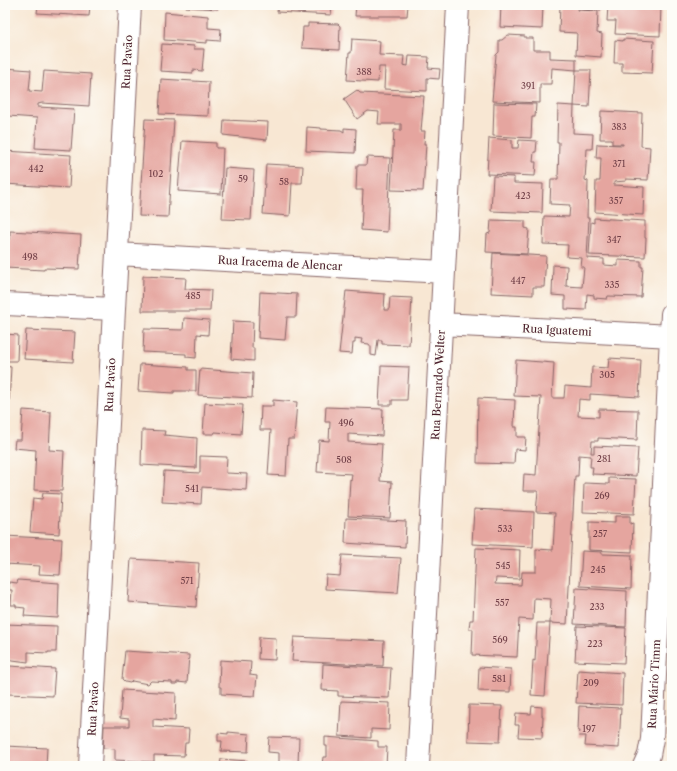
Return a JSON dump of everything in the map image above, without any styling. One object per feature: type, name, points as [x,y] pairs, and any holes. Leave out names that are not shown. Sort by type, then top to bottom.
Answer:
[{"type":"street","name":"Rua Pavão","points":[[90,766],[130,5]]},
{"type":"street","name":"Rua Bernardo Welter","points":[[418,766],[458,5]]},
{"type":"street","name":"Rua Iracema de Alencar","points":[[117,254],[444,272]]},
{"type":"street","points":[[5,304],[114,309]]},
{"type":"street","name":"Rua Mário Timm","points":[[644,766],[649,755],[652,739],[672,314]]},
{"type":"street","name":"Rua Iguatemi","points":[[441,324],[671,336]]},
{"type":"building","points":[[38,5],[90,5],[89,16],[37,13]]},
{"type":"building","points":[[186,5],[218,5],[218,9],[186,7]]},
{"type":"building","points":[[278,5],[332,5],[331,15],[277,12]]},
{"type":"building","points":[[356,5],[408,5],[407,16],[355,16]]},
{"type":"building","points":[[501,5],[543,5],[542,29],[500,27]]},
{"type":"building","points":[[560,5],[602,5],[601,10],[578,9],[598,11],[597,33],[602,34],[601,57],[576,55],[577,33],[559,32]]},
{"type":"building","points":[[608,5],[661,5],[660,36],[615,34],[616,21],[607,21]]},
{"type":"building","points":[[165,12],[208,16],[208,28],[221,29],[220,41],[207,40],[207,43],[164,40]]},
{"type":"building","points":[[308,23],[338,24],[340,26],[339,50],[302,48],[303,27],[308,27]]},
{"type":"building","points":[[508,35],[533,38],[533,50],[550,50],[550,58],[576,59],[576,70],[552,68],[551,84],[540,84],[540,103],[492,101],[496,55],[499,52],[499,40],[502,40]]},
{"type":"building","points":[[352,39],[380,41],[379,55],[404,56],[403,65],[408,66],[409,56],[429,57],[428,68],[440,69],[439,79],[427,78],[427,91],[384,89],[385,67],[379,67],[378,82],[347,80],[349,53],[351,53]]},
{"type":"building","points":[[623,39],[654,41],[652,73],[622,72],[622,63],[614,63],[615,40],[623,41]]},
{"type":"building","points":[[162,44],[194,46],[194,49],[204,49],[202,71],[193,70],[193,73],[160,71]]},
{"type":"building","points":[[5,68],[31,70],[29,91],[42,92],[44,71],[91,74],[89,106],[38,104],[38,107],[74,109],[71,150],[35,148],[37,118],[8,116],[9,110],[5,110]]},
{"type":"building","points":[[576,70],[591,70],[589,107],[574,106]]},
{"type":"building","points":[[161,79],[209,82],[208,116],[159,114]]},
{"type":"building","points":[[357,90],[360,93],[424,96],[421,131],[425,131],[424,144],[426,144],[423,191],[391,190],[394,130],[401,130],[401,124],[378,124],[379,112],[368,111],[357,119],[344,99]]},
{"type":"building","points":[[494,103],[536,104],[535,117],[532,117],[531,138],[493,136]]},
{"type":"building","points":[[558,105],[574,106],[573,133],[593,134],[592,149],[587,149],[585,180],[588,181],[587,218],[589,218],[587,258],[604,259],[604,265],[618,266],[618,260],[641,261],[641,267],[643,267],[641,297],[608,296],[607,299],[594,298],[594,295],[587,294],[586,310],[565,309],[565,296],[552,295],[553,265],[567,266],[566,286],[582,287],[584,267],[581,267],[582,258],[567,257],[568,245],[543,244],[544,216],[569,217],[570,205],[550,204],[551,179],[558,179]]},
{"type":"building","points":[[601,111],[642,113],[641,146],[650,147],[648,180],[626,179],[626,181],[614,182],[614,185],[644,187],[643,215],[595,212],[596,181],[600,181],[601,158],[596,158],[597,144],[623,145],[612,144],[612,139],[600,139]]},
{"type":"building","points":[[145,119],[174,120],[168,217],[139,216]]},
{"type":"building","points":[[224,120],[268,122],[267,140],[223,135]]},
{"type":"building","points":[[307,127],[341,130],[344,132],[344,128],[356,129],[355,153],[306,151]]},
{"type":"building","points":[[489,138],[512,140],[512,148],[518,148],[519,140],[537,141],[533,162],[536,162],[535,176],[487,174]]},
{"type":"building","points":[[182,141],[216,143],[216,148],[223,148],[221,194],[178,191]]},
{"type":"building","points":[[5,151],[71,155],[69,188],[5,184]]},
{"type":"building","points":[[367,157],[390,158],[387,232],[361,230],[363,190],[356,190],[357,165],[366,165]]},
{"type":"building","points":[[266,164],[303,166],[302,183],[292,183],[290,216],[263,214]]},
{"type":"building","points":[[225,168],[254,170],[251,220],[222,219]]},
{"type":"building","points":[[493,176],[514,177],[514,183],[543,184],[542,213],[491,211]]},
{"type":"building","points":[[594,218],[645,221],[645,257],[589,255],[591,222],[594,223]]},
{"type":"building","points":[[491,220],[525,221],[525,228],[529,229],[527,254],[486,252],[487,234],[490,233]]},
{"type":"building","points":[[10,231],[81,235],[79,269],[44,268],[44,270],[5,268],[5,239],[10,239]]},
{"type":"building","points":[[493,253],[546,256],[544,287],[533,287],[533,295],[491,293]]},
{"type":"building","points":[[143,276],[186,278],[185,289],[211,290],[210,311],[142,311]]},
{"type":"building","points":[[346,291],[385,294],[384,310],[389,310],[390,297],[412,298],[409,345],[382,344],[382,340],[378,340],[376,356],[371,355],[371,347],[369,344],[361,343],[362,339],[355,338],[352,354],[339,353]]},
{"type":"building","points":[[260,292],[297,294],[296,317],[287,317],[285,340],[258,338]]},
{"type":"building","points":[[184,318],[209,320],[208,335],[197,334],[196,358],[186,357],[186,354],[143,352],[144,329],[183,330]]},
{"type":"building","points":[[233,321],[253,322],[252,348],[254,348],[254,361],[231,359]]},
{"type":"building","points":[[26,330],[75,332],[73,362],[24,359]]},
{"type":"building","points":[[5,334],[18,335],[17,361],[5,361]]},
{"type":"building","points":[[609,358],[641,360],[639,397],[590,394],[590,400],[579,399],[578,416],[599,417],[599,409],[638,410],[637,440],[598,438],[598,441],[592,441],[591,453],[594,453],[594,446],[638,448],[636,476],[592,474],[593,467],[590,467],[591,456],[579,455],[578,476],[575,476],[567,624],[550,623],[551,599],[534,598],[533,620],[519,619],[517,657],[472,655],[473,629],[469,629],[470,620],[473,620],[476,548],[520,550],[519,579],[496,578],[495,584],[521,585],[522,572],[536,572],[536,549],[553,550],[555,513],[536,512],[538,491],[523,491],[524,474],[536,475],[541,397],[514,396],[516,360],[554,363],[552,398],[564,398],[565,386],[591,388],[592,367],[608,368]]},
{"type":"building","points":[[140,364],[188,367],[188,370],[196,370],[196,391],[174,391],[174,393],[138,391]]},
{"type":"building","points":[[5,366],[11,367],[9,404],[5,404]]},
{"type":"building","points":[[381,366],[409,367],[407,400],[392,400],[392,405],[379,405]]},
{"type":"building","points":[[200,369],[253,373],[252,398],[198,395]]},
{"type":"building","points":[[478,398],[515,400],[514,427],[517,427],[517,437],[526,437],[525,450],[515,449],[514,464],[477,463]]},
{"type":"building","points":[[273,400],[297,402],[294,439],[288,439],[286,476],[268,475],[271,430],[260,430],[261,406],[273,406]]},
{"type":"building","points":[[205,403],[243,405],[241,434],[215,432],[214,434],[203,434]]},
{"type":"building","points":[[326,407],[383,409],[382,436],[348,434],[348,442],[382,444],[380,481],[392,482],[390,518],[348,516],[350,479],[351,480],[352,474],[317,472],[319,440],[329,441],[330,422],[325,422]]},
{"type":"building","points":[[23,410],[51,412],[49,450],[64,451],[62,491],[34,490],[36,450],[14,448],[15,440],[21,440]]},
{"type":"building","points":[[142,430],[165,431],[164,435],[197,438],[196,468],[141,465]]},
{"type":"building","points":[[200,456],[227,457],[226,473],[247,474],[246,490],[202,487],[201,504],[162,502],[164,471],[200,473]]},
{"type":"building","points":[[609,478],[636,479],[634,514],[583,512],[584,483],[609,484]]},
{"type":"building","points":[[43,493],[61,494],[59,534],[30,532],[33,498],[42,499]]},
{"type":"building","points":[[474,509],[534,512],[533,547],[472,544]]},
{"type":"building","points":[[615,516],[630,516],[630,524],[633,523],[632,552],[589,550],[589,522],[615,523]]},
{"type":"building","points":[[346,518],[406,521],[405,547],[345,543]]},
{"type":"building","points":[[5,536],[62,539],[60,575],[39,574],[40,566],[5,564]]},
{"type":"building","points":[[582,551],[602,552],[602,554],[632,555],[631,589],[580,586]]},
{"type":"building","points":[[342,555],[401,558],[398,593],[325,589],[326,575],[340,576]]},
{"type":"building","points":[[131,559],[199,563],[196,607],[128,602]]},
{"type":"building","points":[[18,580],[59,583],[58,618],[24,616],[25,608],[11,605],[12,590],[9,590],[9,582],[17,583]]},
{"type":"building","points":[[576,588],[627,591],[626,627],[574,624]]},
{"type":"building","points":[[537,623],[550,623],[545,696],[531,695]]},
{"type":"building","points":[[5,624],[57,626],[56,652],[28,652],[28,662],[5,659]]},
{"type":"building","points":[[577,626],[626,628],[624,663],[575,661]]},
{"type":"building","points":[[259,637],[276,638],[275,660],[258,659]]},
{"type":"building","points":[[294,637],[384,641],[383,666],[292,661]]},
{"type":"building","points":[[125,651],[189,655],[187,683],[177,682],[177,684],[172,684],[172,682],[151,681],[148,684],[132,681],[130,683],[125,682],[122,679]]},
{"type":"building","points":[[220,660],[251,662],[250,675],[257,676],[255,696],[221,694],[221,687],[219,687]]},
{"type":"building","points":[[323,664],[391,668],[389,698],[338,696],[338,691],[322,690]]},
{"type":"building","points":[[5,667],[55,669],[53,696],[8,694],[9,691],[5,690]]},
{"type":"building","points":[[479,667],[511,669],[510,692],[478,691]]},
{"type":"building","points":[[578,670],[623,673],[622,705],[576,703]]},
{"type":"building","points":[[122,690],[176,693],[175,721],[153,719],[153,727],[189,729],[188,743],[185,743],[184,756],[154,755],[154,762],[115,760],[115,749],[103,748],[104,726],[129,726],[129,719],[120,718]]},
{"type":"building","points":[[341,701],[390,703],[389,730],[371,729],[371,738],[339,736]]},
{"type":"building","points":[[469,705],[502,706],[500,742],[468,741]]},
{"type":"building","points":[[532,706],[542,707],[542,738],[518,737],[519,725],[515,725],[516,713],[531,714]]},
{"type":"building","points":[[579,706],[621,708],[619,748],[585,746],[586,736],[579,736],[580,731],[578,731]]},
{"type":"building","points":[[228,732],[249,734],[248,752],[221,751],[222,741],[218,741],[218,733],[228,734]]},
{"type":"building","points":[[269,737],[299,738],[298,764],[279,763],[279,753],[268,752]]},
{"type":"building","points":[[325,737],[378,741],[378,747],[387,747],[386,766],[322,765],[323,757],[327,757]]},
{"type":"building","points":[[5,746],[47,748],[46,766],[5,766]]},
{"type":"building","points":[[221,759],[248,761],[248,766],[220,766]]}]
